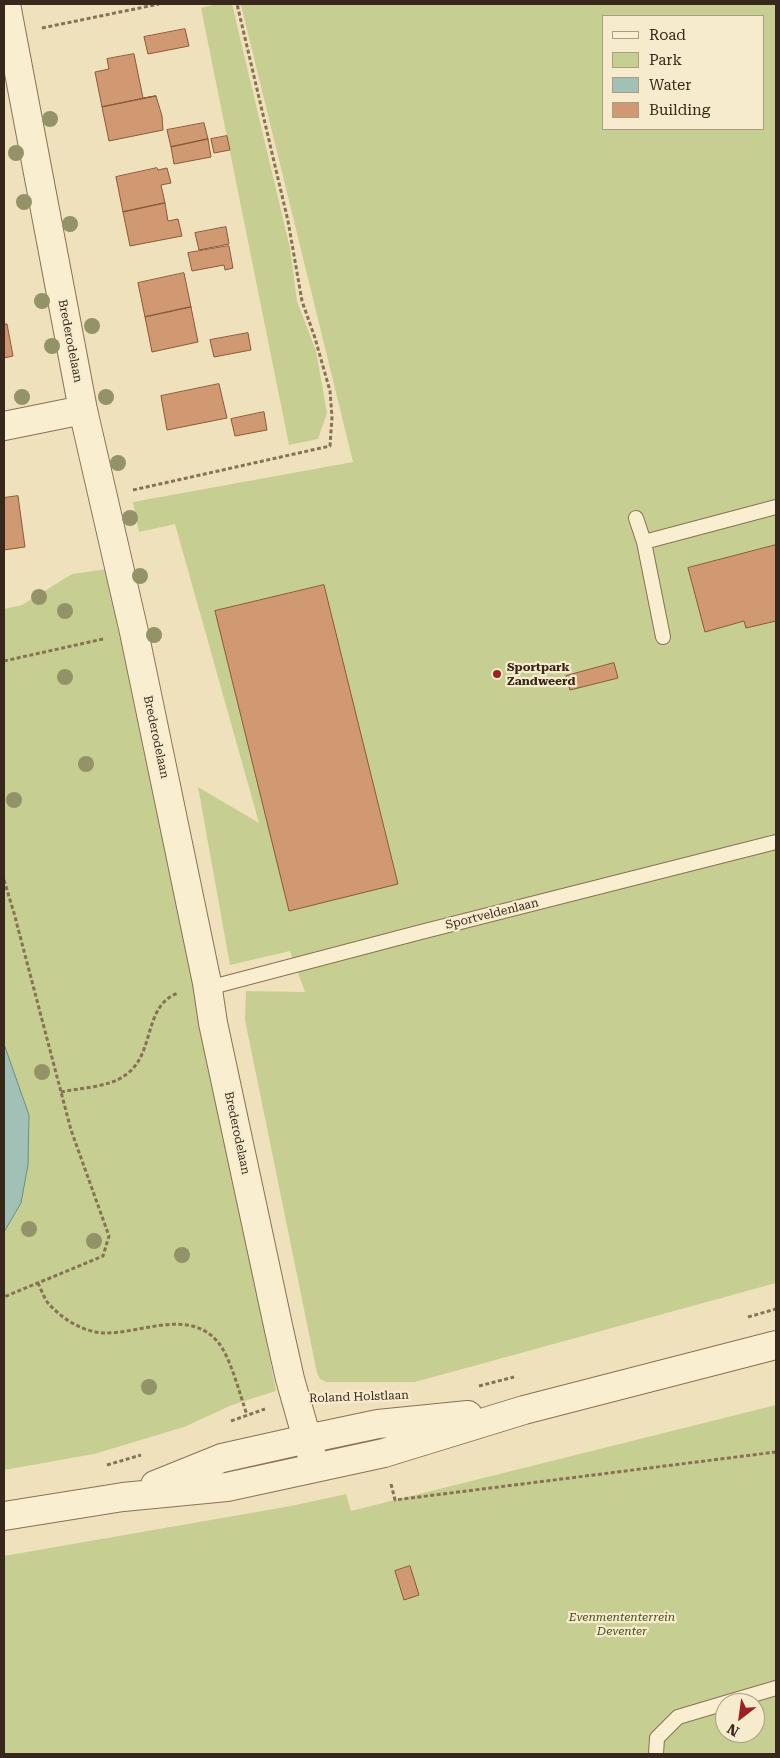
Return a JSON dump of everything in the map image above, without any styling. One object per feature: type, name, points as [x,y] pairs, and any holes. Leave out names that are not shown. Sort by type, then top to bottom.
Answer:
[{"type":"street","name":"Brederodelaan","points":[[6,4],[8,35],[83,410],[134,632],[208,988],[215,1032],[296,1400],[315,1467]]},
{"type":"street","points":[[4,426],[83,410]]},
{"type":"street","name":"Roland Holstlaan","points":[[4,1516],[123,1497],[227,1487],[384,1453],[524,1410],[776,1345]]},
{"type":"street","name":"Roland Holstlaan","points":[[123,1497],[222,1458],[307,1439],[378,1424],[524,1410]]},
{"type":"lane","points":[[644,542],[776,507]]},
{"type":"lane","points":[[636,518],[644,542],[663,637]]},
{"type":"lane","name":"Sportveldenlaan","points":[[208,988],[776,842]]},
{"type":"lane","points":[[759,1693],[776,1688]]},
{"type":"lane","points":[[656,1754],[657,1738],[678,1717],[715,1706]]},
{"type":"path","points":[[8,35],[159,4]]},
{"type":"path","points":[[103,496],[330,446],[332,417],[330,392],[315,338],[302,301],[288,221],[237,4]]},
{"type":"path","points":[[4,661],[134,632]]},
{"type":"path","points":[[4,880],[71,1130],[109,1236],[103,1256],[4,1297]]},
{"type":"path","points":[[61,1092],[122,1078],[132,1070],[140,1059],[148,1041],[157,1010],[162,1002],[171,995],[182,991],[208,988]]},
{"type":"path","points":[[38,1283],[47,1302],[62,1316],[76,1325],[91,1331],[105,1333],[174,1324],[196,1328],[211,1335],[224,1349],[247,1415]]},
{"type":"path","points":[[748,1317],[776,1309]]},
{"type":"path","points":[[478,1386],[523,1375]]},
{"type":"path","name":"Roland Holstlaan","points":[[230,1422],[296,1400],[318,1396],[372,1398],[378,1424]]},
{"type":"path","points":[[384,1453],[395,1500],[776,1452]]},
{"type":"path","points":[[98,1468],[143,1454]]},
{"type":"green space","points":[[216,4],[232,4],[290,248],[297,301],[316,351],[327,413],[318,439],[289,445],[201,8]]},
{"type":"green space","name":"Sportpark Zandweerd","points":[[776,4],[776,1283],[415,1382],[326,1382],[320,1379],[317,1373],[245,1020],[246,991],[305,992],[290,951],[230,965],[198,787],[259,823],[175,524],[139,532],[133,502],[353,462],[241,5]]},
{"type":"green space","points":[[107,569],[276,1391],[232,1405],[184,1427],[94,1454],[4,1470],[4,609],[22,605],[72,574]]},
{"type":"green space","name":"Evenmententerrein Deventer","points":[[776,1405],[776,1754],[4,1754],[4,1556],[291,1506],[346,1494],[351,1511]]},
{"type":"water","points":[[4,1044],[29,1115],[28,1165],[21,1203],[4,1232]]},
{"type":"building","points":[[185,29],[189,46],[148,54],[144,37]]},
{"type":"building","points":[[134,54],[143,98],[156,96],[102,107],[95,72],[109,69],[107,59]]},
{"type":"building","points":[[156,96],[162,116],[163,130],[109,141],[102,107]]},
{"type":"building","points":[[204,123],[208,139],[171,147],[167,130]]},
{"type":"building","points":[[227,136],[230,150],[214,153],[211,139]]},
{"type":"building","points":[[208,139],[211,157],[174,164],[171,147]]},
{"type":"building","points":[[157,168],[158,170],[167,168],[171,183],[161,185],[165,203],[123,212],[116,177]]},
{"type":"building","points":[[165,203],[168,221],[178,219],[182,236],[130,246],[123,212]]},
{"type":"building","points":[[226,227],[229,244],[199,250],[195,233]]},
{"type":"building","points":[[229,246],[233,268],[225,270],[224,265],[192,271],[188,253]]},
{"type":"building","points":[[184,273],[191,307],[145,317],[138,283]]},
{"type":"building","points":[[191,307],[198,342],[152,352],[145,317]]},
{"type":"building","points":[[4,324],[7,324],[13,356],[4,358]]},
{"type":"building","points":[[248,333],[251,350],[214,357],[210,340]]},
{"type":"building","points":[[219,384],[227,418],[167,430],[161,396]]},
{"type":"building","points":[[264,412],[267,430],[235,436],[231,419]]},
{"type":"building","points":[[18,496],[25,547],[4,550],[4,498]]},
{"type":"building","points":[[776,545],[776,621],[746,628],[744,621],[705,632],[688,568]]},
{"type":"building","points":[[324,585],[398,884],[289,911],[215,611]]},
{"type":"building","points":[[614,663],[618,678],[570,690],[566,676]]},
{"type":"building","points":[[410,1566],[419,1595],[404,1600],[395,1571]]},
{"type":"place","name":"Sportpark Zandweerd","points":[[497,674]]}]
